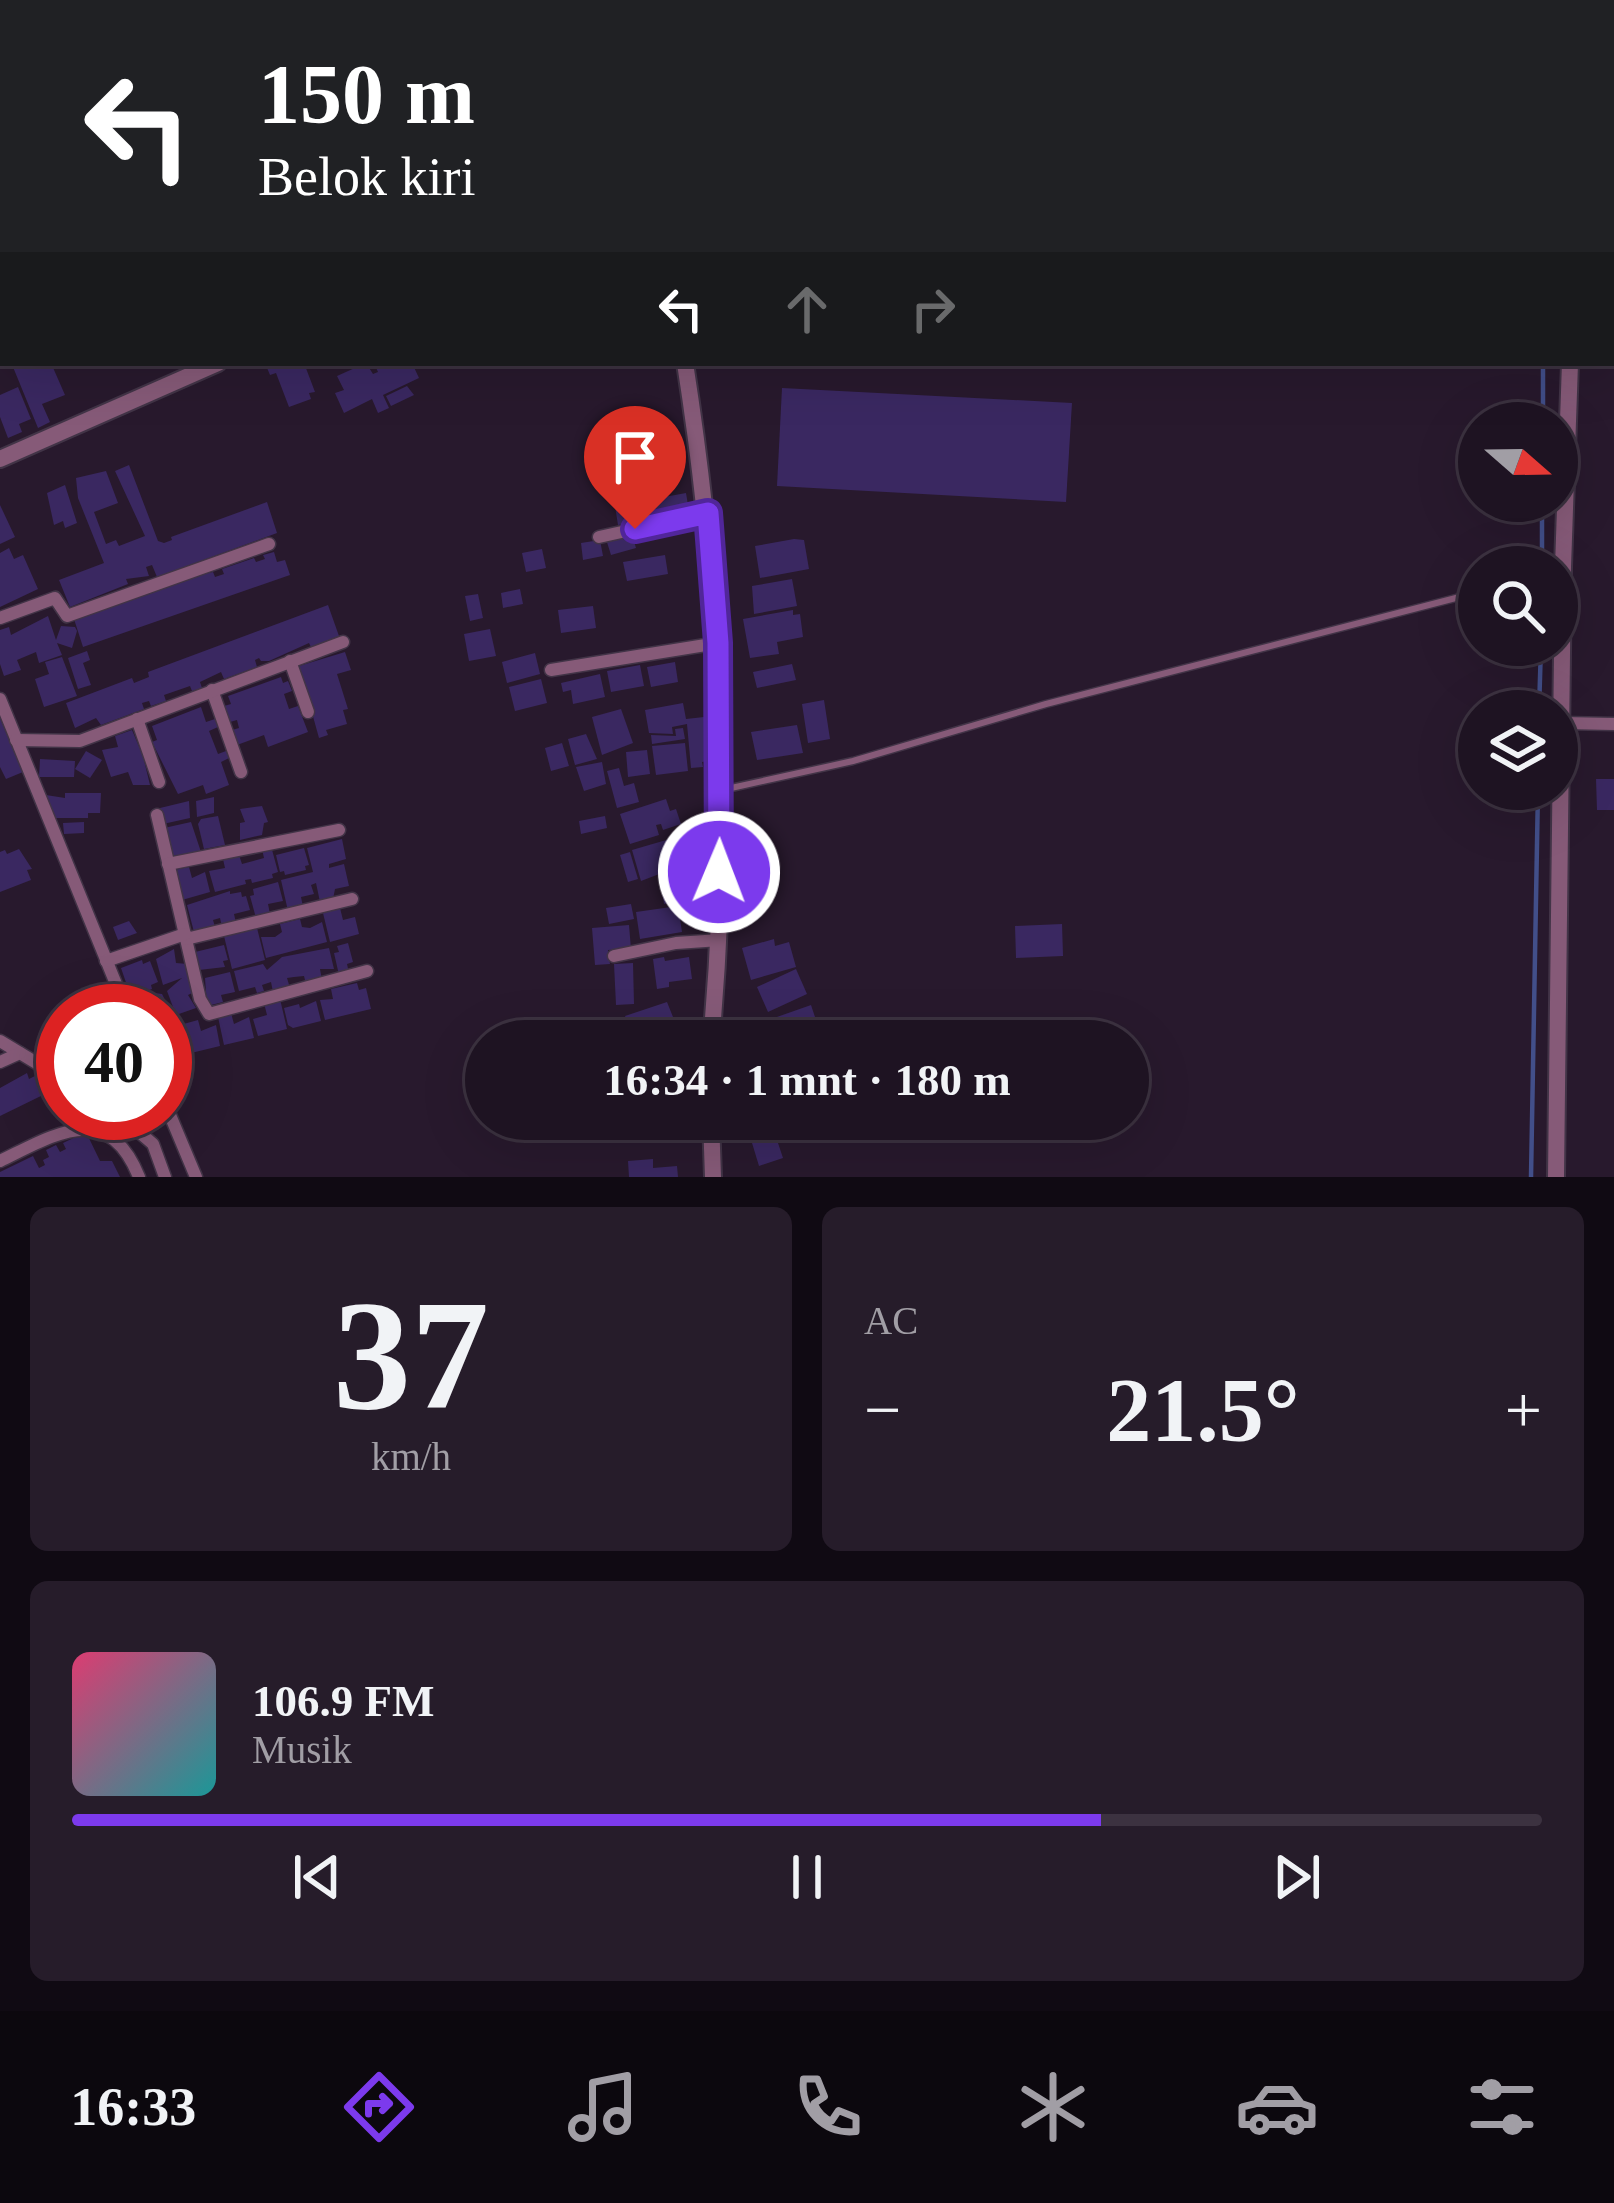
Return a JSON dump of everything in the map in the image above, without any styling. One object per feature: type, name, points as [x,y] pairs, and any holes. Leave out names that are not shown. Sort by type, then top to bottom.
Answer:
[{"type":"street","points":[[0,459],[211,366]]},
{"type":"street","points":[[685,366],[708,513],[718,643],[720,940],[713,1020]]},
{"type":"street","points":[[1561,546],[1570,366]]},
{"type":"street","points":[[599,537],[708,513]]},
{"type":"street","points":[[0,618],[55,598],[67,616],[269,544]]},
{"type":"street","points":[[16,740],[80,741],[344,642]]},
{"type":"street","points":[[551,670],[718,643]]},
{"type":"street","points":[[290,661],[308,712]]},
{"type":"street","points":[[212,691],[241,772]]},
{"type":"street","points":[[0,699],[116,984]]},
{"type":"street","points":[[137,719],[159,782]]},
{"type":"street","points":[[1578,723],[1614,724]]},
{"type":"street","points":[[1556,1177],[1562,810]]},
{"type":"street","points":[[157,814],[200,1000],[209,1014],[367,971]]},
{"type":"street","points":[[168,864],[339,830]]},
{"type":"street","points":[[106,961],[186,936],[352,899]]},
{"type":"street","points":[[614,956],[676,943],[720,940]]},
{"type":"street","points":[[0,1041],[36,1063]]},
{"type":"street","points":[[0,1062],[20,1053]]},
{"type":"street","points":[[0,1161],[79,1127],[97,1130],[121,1144],[139,1177]]},
{"type":"street","points":[[148,1140],[165,1177]]},
{"type":"street","points":[[181,1140],[196,1177]]},
{"type":"street","points":[[712,1140],[713,1177]]},
{"type":"lane","points":[[721,791],[853,761],[1046,704],[1458,597]]},
{"type":"building","points":[[52,366],[65,395],[42,404],[50,422],[38,428],[13,367]]},
{"type":"building","points":[[266,366],[305,366],[315,392],[309,393],[311,399],[289,407],[276,373],[270,375]]},
{"type":"building","points":[[359,366],[368,366],[373,374],[378,372],[375,366],[413,366],[419,378],[383,395],[389,408],[378,413],[372,399],[344,413],[335,393],[344,390],[337,376]]},
{"type":"building","points":[[407,386],[414,395],[391,406],[386,396]]},
{"type":"building","points":[[18,387],[31,419],[19,424],[22,432],[8,438],[0,417],[0,395]]},
{"type":"building","points":[[782,388],[1072,403],[1066,502],[777,486]]},
{"type":"building","points":[[654,450],[656,484],[607,496],[600,462]]},
{"type":"building","points":[[129,465],[158,541],[164,543],[267,502],[277,533],[157,577],[152,565],[146,567],[149,576],[126,579],[128,584],[70,607],[59,580],[104,563],[78,498],[76,478],[106,471],[118,503],[94,512],[106,544],[116,540],[119,546],[145,536],[115,471]]},
{"type":"building","points":[[65,485],[77,523],[65,528],[63,521],[54,525],[47,493]]},
{"type":"building","points":[[686,493],[688,505],[679,506],[681,514],[618,525],[615,506]]},
{"type":"building","points":[[0,505],[15,537],[0,544]]},
{"type":"building","points":[[631,531],[636,548],[611,555],[606,539]]},
{"type":"building","points":[[600,540],[603,556],[583,560],[581,543]]},
{"type":"building","points":[[804,540],[809,569],[760,578],[755,546]]},
{"type":"building","points":[[9,548],[14,559],[23,555],[38,589],[0,607],[0,553]]},
{"type":"building","points":[[542,549],[546,568],[526,572],[522,553]]},
{"type":"building","points":[[274,552],[277,562],[285,560],[290,575],[83,647],[74,619],[204,574],[224,574],[222,569],[254,558],[256,562]]},
{"type":"building","points":[[665,555],[668,574],[627,581],[623,562]]},
{"type":"building","points":[[792,579],[797,606],[754,614],[752,586]]},
{"type":"building","points":[[520,589],[523,604],[503,608],[501,593]]},
{"type":"building","points":[[478,594],[483,618],[470,621],[465,596]]},
{"type":"building","points":[[328,605],[339,636],[269,661],[259,658],[257,667],[224,679],[221,672],[200,682],[202,688],[192,691],[190,686],[164,695],[166,701],[151,706],[149,701],[142,703],[144,709],[101,725],[96,718],[75,728],[66,703],[132,678],[134,683],[149,677],[148,672]]},
{"type":"building","points":[[593,606],[596,628],[561,633],[558,610]]},
{"type":"building","points":[[793,610],[793,615],[800,614],[803,637],[777,642],[779,654],[750,658],[743,619]]},
{"type":"building","points":[[48,616],[56,640],[61,626],[75,627],[72,648],[57,643],[62,655],[39,663],[36,652],[17,660],[21,670],[4,676],[0,630],[9,627],[11,635]]},
{"type":"building","points":[[490,629],[496,656],[469,661],[464,634]]},
{"type":"building","points":[[87,651],[90,660],[83,663],[91,685],[78,689],[68,658]]},
{"type":"building","points":[[345,652],[351,670],[337,674],[348,709],[343,710],[347,724],[326,730],[328,735],[319,738],[299,666]]},
{"type":"building","points":[[535,653],[540,674],[507,683],[502,662]]},
{"type":"building","points":[[62,657],[77,696],[44,707],[35,679],[49,674],[45,662]]},
{"type":"building","points":[[675,662],[678,682],[651,687],[647,667]]},
{"type":"building","points":[[792,664],[796,680],[757,688],[753,672]]},
{"type":"building","points":[[640,665],[644,686],[611,692],[607,671]]},
{"type":"building","points":[[600,674],[605,697],[573,704],[571,690],[563,692],[561,683]]},
{"type":"building","points":[[281,677],[292,691],[284,694],[289,709],[298,706],[308,732],[268,747],[264,735],[237,745],[232,730],[239,728],[237,720],[230,722],[224,706],[231,704],[228,696]]},
{"type":"building","points":[[541,679],[547,703],[515,711],[509,687]]},
{"type":"building","points":[[824,700],[830,739],[808,743],[802,704]]},
{"type":"building","points":[[683,703],[686,719],[704,717],[708,761],[702,762],[703,767],[691,768],[687,724],[672,727],[673,734],[649,733],[645,710]]},
{"type":"building","points":[[201,707],[206,722],[215,719],[218,727],[209,731],[218,754],[226,751],[229,758],[221,762],[229,785],[206,794],[203,785],[178,794],[152,742],[157,740],[152,726]]},
{"type":"building","points":[[621,709],[633,743],[602,755],[592,717]]},
{"type":"building","points":[[0,718],[23,772],[6,779],[0,767]]},
{"type":"building","points":[[797,725],[803,753],[757,760],[751,732]]},
{"type":"building","points":[[683,728],[685,739],[652,744],[651,735],[676,736],[675,729]]},
{"type":"building","points":[[132,730],[150,785],[133,785],[128,772],[111,777],[102,750],[118,747],[115,736]]},
{"type":"building","points":[[586,734],[597,759],[575,765],[568,739]]},
{"type":"building","points":[[562,743],[569,766],[551,771],[545,748]]},
{"type":"building","points":[[685,743],[688,771],[656,775],[652,746]]},
{"type":"building","points":[[647,750],[650,774],[628,777],[626,752]]},
{"type":"building","points":[[86,751],[102,760],[90,778],[75,769]]},
{"type":"building","points":[[40,759],[75,761],[74,777],[39,777]]},
{"type":"building","points":[[602,762],[606,784],[584,791],[576,767]]},
{"type":"building","points":[[619,768],[624,786],[634,783],[639,802],[617,808],[607,771]]},
{"type":"building","points":[[1596,779],[1614,779],[1614,810],[1597,810]]},
{"type":"building","points":[[65,793],[101,793],[100,813],[88,813],[88,818],[55,818],[46,795],[65,798]]},
{"type":"building","points":[[214,797],[214,813],[197,817],[196,801]]},
{"type":"building","points":[[666,799],[681,824],[663,830],[661,824],[656,825],[659,835],[630,844],[620,814]]},
{"type":"building","points":[[189,801],[190,818],[163,824],[160,808]]},
{"type":"building","points":[[262,806],[268,822],[262,835],[240,840],[240,823],[245,822],[240,809]]},
{"type":"building","points":[[218,816],[225,845],[204,849],[198,824]]},
{"type":"building","points":[[605,816],[607,828],[581,834],[579,821]]},
{"type":"building","points":[[84,822],[84,833],[64,834],[63,823]]},
{"type":"building","points":[[191,822],[201,852],[171,859],[164,828]]},
{"type":"building","points":[[680,836],[688,863],[641,881],[632,850]]},
{"type":"building","points":[[342,839],[346,859],[329,868],[344,864],[349,886],[335,889],[333,899],[320,902],[316,883],[311,885],[314,894],[301,897],[303,907],[288,911],[281,880],[313,872],[307,848]]},
{"type":"building","points":[[271,846],[278,872],[273,878],[245,880],[246,884],[215,892],[209,871],[225,868],[223,859],[239,855],[242,864],[264,858],[262,849]]},
{"type":"building","points":[[304,848],[306,870],[280,872],[276,855]]},
{"type":"building","points":[[19,849],[32,869],[27,870],[31,880],[0,892],[0,852]]},
{"type":"building","points":[[630,852],[638,879],[628,882],[620,855]]},
{"type":"building","points":[[189,867],[192,878],[205,872],[210,892],[182,900],[174,870]]},
{"type":"building","points":[[697,872],[701,897],[664,904],[660,878]]},
{"type":"building","points":[[278,882],[283,901],[268,904],[270,914],[256,918],[250,896],[253,889]]},
{"type":"building","points":[[230,891],[246,896],[250,910],[234,914],[236,923],[222,927],[220,918],[213,920],[215,927],[194,932],[187,905]]},
{"type":"building","points":[[631,904],[634,919],[609,924],[606,908]]},
{"type":"building","points":[[678,906],[682,932],[640,939],[636,912]]},
{"type":"building","points":[[340,908],[343,920],[355,917],[359,934],[330,942],[323,913]]},
{"type":"building","points":[[300,919],[302,927],[322,922],[327,942],[266,958],[261,937],[275,937],[282,932],[280,924]]},
{"type":"building","points":[[129,921],[137,933],[118,940],[113,927]]},
{"type":"building","points":[[1062,924],[1063,956],[1016,958],[1015,926]]},
{"type":"building","points":[[629,925],[631,949],[608,950],[610,964],[595,965],[592,928]]},
{"type":"building","points":[[257,928],[265,960],[232,969],[224,936]]},
{"type":"building","points":[[774,939],[775,946],[789,942],[796,967],[751,980],[742,948]]},
{"type":"building","points":[[348,943],[353,962],[347,964],[349,973],[339,975],[334,953],[339,952],[337,946]]},
{"type":"building","points":[[224,945],[225,967],[199,970],[195,952]]},
{"type":"building","points":[[329,948],[334,969],[320,969],[322,980],[306,984],[304,976],[294,977],[287,978],[290,988],[273,992],[271,982],[257,993],[255,987],[239,991],[234,971],[263,964],[267,970],[282,957]]},
{"type":"building","points":[[174,949],[176,963],[188,964],[196,991],[192,993],[192,984],[175,984],[182,978],[163,984],[156,959]]},
{"type":"building","points":[[664,957],[665,961],[689,957],[692,979],[657,989],[653,959]]},
{"type":"building","points":[[150,961],[158,982],[127,984],[121,968]]},
{"type":"building","points":[[633,963],[634,1004],[616,1005],[614,964]]},
{"type":"building","points":[[796,969],[807,994],[768,1012],[757,987]]},
{"type":"building","points":[[230,972],[235,992],[207,1006],[205,978]]},
{"type":"building","points":[[357,983],[359,990],[366,988],[371,1009],[325,1020],[320,1000],[333,999],[331,989]]},
{"type":"building","points":[[280,999],[287,1029],[258,1036],[253,1019],[267,1015],[264,1003]]},
{"type":"building","points":[[316,1001],[321,1021],[288,1025],[284,1008]]},
{"type":"building","points":[[667,1002],[674,1020],[627,1020],[625,1016]]},
{"type":"building","points":[[811,1005],[816,1020],[768,1020]]},
{"type":"building","points":[[231,1013],[234,1024],[249,1017],[254,1038],[224,1045],[218,1017]]},
{"type":"building","points":[[198,1020],[201,1031],[216,1025],[220,1046],[192,1053],[192,1022]]},
{"type":"building","points":[[27,1073],[29,1079],[36,1076],[36,1098],[0,1116],[0,1088]]},
{"type":"building","points":[[90,1140],[100,1161],[112,1161],[120,1177],[0,1177],[0,1172],[33,1156],[39,1168],[45,1165],[46,1150],[56,1145],[60,1152],[66,1149],[63,1143]]},
{"type":"building","points":[[751,1140],[777,1140],[783,1158],[759,1166]]},
{"type":"building","points":[[653,1159],[653,1168],[677,1166],[678,1177],[629,1177],[628,1161]]},
{"type":"waterway","points":[[1543,366],[1543,402]]},
{"type":"waterway","points":[[1542,522],[1542,546]]},
{"type":"waterway","points":[[1540,666],[1540,690]]},
{"type":"waterway","points":[[1531,1177],[1538,810]]},
{"type":"route","points":[[635,529],[708,513],[718,643],[719,872]]}]
